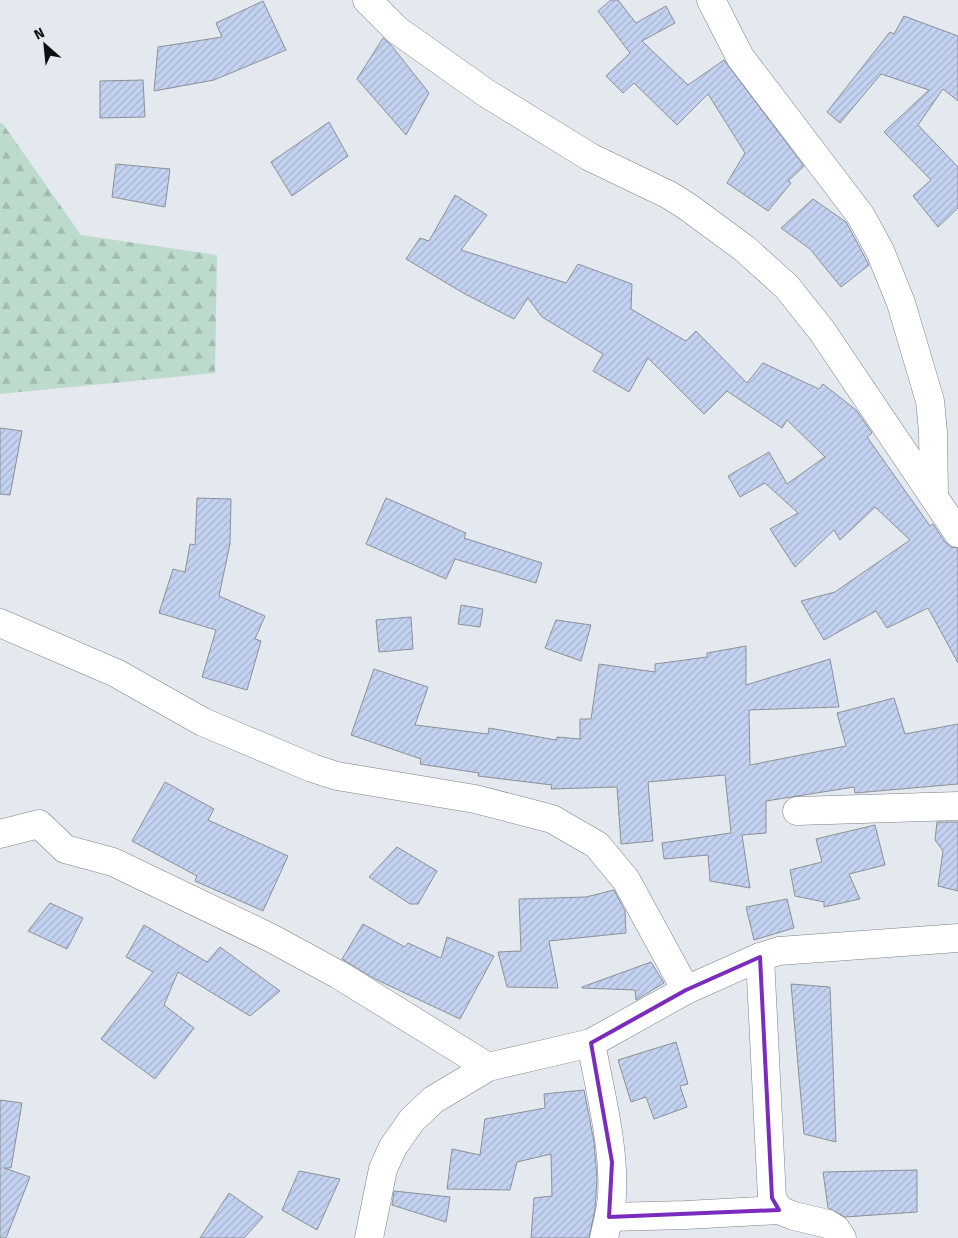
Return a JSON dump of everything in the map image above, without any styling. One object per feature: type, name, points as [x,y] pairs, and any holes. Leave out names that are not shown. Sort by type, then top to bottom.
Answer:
[{"type":"street","points":[[367,0],[397,30],[486,93],[590,157],[669,195],[745,249],[787,287],[822,331],[958,532]]},
{"type":"street","points":[[711,0],[740,57],[861,216],[880,251],[901,303],[930,400],[933,432],[934,496]]},
{"type":"street","points":[[0,623],[116,673],[203,722],[312,768],[337,776],[475,799],[552,819],[597,845],[626,880],[686,990]]},
{"type":"street","points":[[797,811],[958,806]]},
{"type":"street","points":[[0,834],[39,824],[65,849],[113,862],[271,938],[339,975],[488,1067]]},
{"type":"street","points":[[369,1238],[383,1169],[393,1148],[412,1120],[433,1100],[488,1067],[591,1044],[686,990],[760,957],[779,952],[958,938]]},
{"type":"street","points":[[760,957],[772,1198],[779,1210]]},
{"type":"street","points":[[591,1044],[612,1162],[612,1196],[607,1228],[686,1215],[779,1210],[794,1216],[828,1224],[836,1229],[842,1238]]},
{"type":"highlighted area","points":[[760,957],[772,1198],[779,1210],[609,1217],[612,1162],[591,1043],[686,990]]},
{"type":"green space","points":[[0,123],[3,124],[81,235],[217,255],[215,373],[0,394]]},
{"type":"building","points":[[611,0],[618,0],[636,23],[666,6],[675,23],[642,41],[688,85],[724,60],[804,166],[788,181],[791,183],[768,211],[727,183],[745,153],[708,94],[677,125],[634,83],[623,93],[606,76],[630,53],[598,11]]},
{"type":"building","points":[[263,1],[286,50],[214,80],[154,91],[158,47],[222,37],[216,23]]},
{"type":"building","points":[[904,16],[958,36],[958,101],[943,89],[918,125],[958,167],[958,208],[938,227],[913,196],[931,180],[884,132],[929,90],[881,74],[840,123],[827,112],[890,32],[894,34]]},
{"type":"building","points":[[383,38],[391,45],[429,93],[406,135],[357,79]]},
{"type":"building","points":[[143,80],[145,117],[100,118],[100,81]]},
{"type":"building","points":[[329,122],[348,156],[292,196],[271,162]]},
{"type":"building","points":[[116,164],[170,169],[165,207],[112,197]]},
{"type":"building","points":[[455,195],[487,215],[461,250],[566,283],[578,264],[632,284],[631,309],[686,341],[696,331],[747,383],[763,363],[819,389],[823,384],[856,410],[872,433],[867,437],[930,526],[933,524],[945,542],[951,547],[958,548],[958,663],[928,608],[887,628],[876,611],[824,640],[801,601],[835,592],[910,540],[875,507],[840,540],[834,530],[795,567],[770,529],[798,513],[765,483],[740,497],[728,476],[769,452],[787,484],[825,457],[787,420],[782,428],[727,391],[704,414],[648,358],[629,392],[593,371],[603,354],[542,317],[528,298],[514,319],[465,294],[406,259],[420,238],[429,241]]},
{"type":"building","points":[[813,199],[846,222],[869,265],[841,287],[810,249],[781,228]]},
{"type":"building","points":[[0,428],[22,431],[10,495],[0,494]]},
{"type":"building","points":[[197,498],[231,499],[230,544],[219,596],[265,616],[255,639],[261,641],[247,690],[202,677],[216,630],[159,613],[173,569],[185,572],[190,544],[195,545]]},
{"type":"building","points":[[386,498],[466,533],[464,538],[542,563],[536,583],[455,559],[446,579],[366,544]]},
{"type":"building","points":[[461,605],[483,609],[480,627],[458,624]]},
{"type":"building","points":[[411,617],[413,649],[379,652],[376,620]]},
{"type":"building","points":[[556,620],[591,625],[581,661],[545,648]]},
{"type":"building","points":[[746,646],[746,685],[830,659],[839,707],[749,710],[750,765],[846,746],[837,713],[894,698],[905,734],[958,724],[958,784],[855,793],[854,787],[766,801],[766,833],[742,835],[750,888],[710,881],[708,855],[664,859],[662,843],[731,833],[725,775],[648,782],[653,841],[621,844],[617,787],[551,789],[552,785],[478,776],[479,773],[420,764],[421,759],[351,735],[374,669],[428,687],[415,725],[488,734],[489,728],[556,740],[557,737],[580,739],[580,719],[591,719],[599,664],[655,672],[655,664],[707,657],[707,653]]},
{"type":"building","points":[[165,782],[214,809],[208,820],[288,856],[263,911],[195,881],[197,876],[132,841]]},
{"type":"building","points":[[937,822],[958,822],[958,891],[938,886],[943,851],[935,840]]},
{"type":"building","points":[[875,825],[885,865],[849,874],[860,899],[824,907],[824,902],[795,896],[790,870],[822,862],[816,839]]},
{"type":"building","points":[[397,847],[437,871],[418,904],[410,904],[369,877]]},
{"type":"building","points":[[614,890],[625,911],[626,933],[549,941],[558,988],[507,987],[498,952],[521,951],[519,899],[586,897]]},
{"type":"building","points":[[787,899],[794,928],[754,940],[746,907]]},
{"type":"building","points":[[50,903],[83,918],[67,949],[28,931]]},
{"type":"building","points":[[363,924],[405,947],[408,943],[441,958],[447,937],[494,956],[460,1019],[375,979],[342,959]]},
{"type":"building","points":[[144,925],[207,962],[220,947],[280,991],[250,1016],[178,972],[164,1005],[194,1028],[155,1079],[101,1039],[153,972],[126,957]]},
{"type":"building","points":[[651,962],[664,983],[636,1000],[635,990],[582,988],[582,987]]},
{"type":"building","points":[[791,984],[830,987],[836,1142],[804,1134]]},
{"type":"building","points":[[676,1042],[688,1084],[680,1086],[687,1107],[654,1119],[646,1097],[631,1102],[618,1060]]},
{"type":"building","points":[[584,1090],[594,1142],[597,1178],[595,1209],[589,1238],[531,1238],[534,1198],[552,1196],[551,1154],[517,1162],[510,1190],[447,1189],[452,1149],[480,1155],[485,1119],[545,1108],[544,1094]]},
{"type":"building","points":[[0,1100],[22,1103],[11,1168],[4,1168],[30,1177],[6,1238],[0,1238]]},
{"type":"building","points":[[917,1170],[917,1212],[845,1217],[828,1208],[823,1172]]},
{"type":"building","points":[[299,1171],[340,1179],[317,1230],[282,1210]]},
{"type":"building","points":[[394,1191],[450,1197],[446,1222],[392,1205]]},
{"type":"building","points":[[229,1193],[263,1217],[244,1238],[200,1238]]}]
